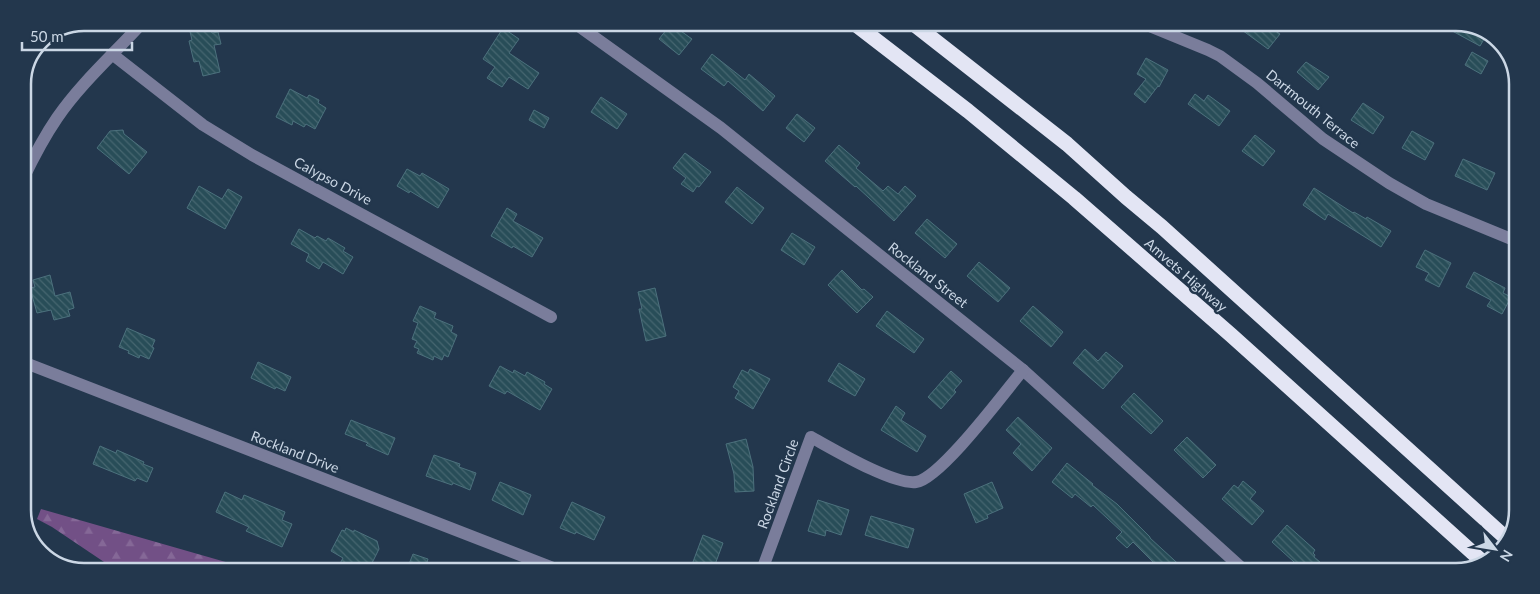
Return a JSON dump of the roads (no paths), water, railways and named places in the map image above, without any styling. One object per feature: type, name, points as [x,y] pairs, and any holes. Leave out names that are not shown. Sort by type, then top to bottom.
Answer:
[{"type":"highway","name":"Amvets Highway","points":[[864,31],[968,111],[1074,198],[1478,558]]},
{"type":"highway","name":"Amvets Highway","points":[[924,31],[1067,144],[1162,227],[1502,535]]},
{"type":"street","points":[[31,163],[57,118],[134,31]]},
{"type":"street","name":"Rockland Street","points":[[586,31],[721,128],[1022,370],[1236,563]]},
{"type":"street","name":"Dartmouth Terrace","points":[[1162,31],[1220,56],[1257,83],[1323,140],[1389,183],[1426,204],[1509,238]]},
{"type":"street","name":"Calypso Drive","points":[[112,54],[202,125],[551,317]]},
{"type":"street","name":"Rockland Drive","points":[[31,365],[541,563]]},
{"type":"street","name":"Rockland Circle","points":[[765,563],[811,437],[884,475],[903,481],[916,482],[927,478],[951,457],[1022,370]]}]
